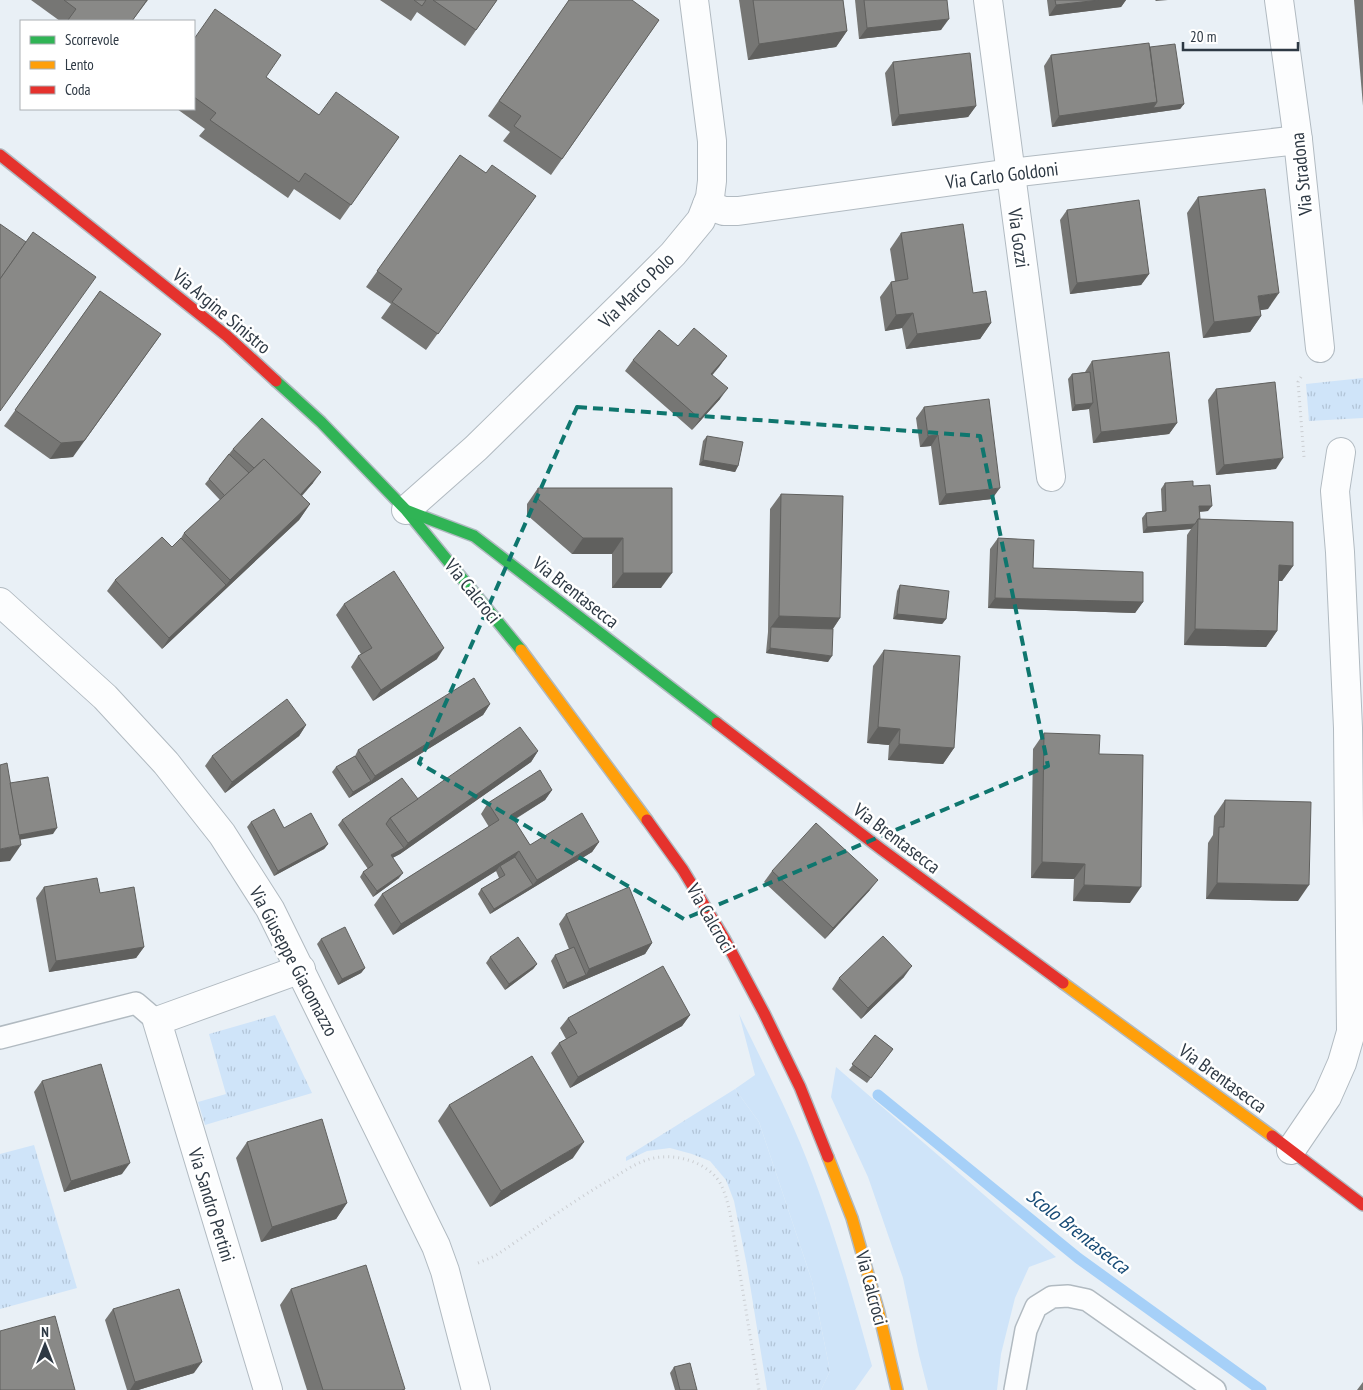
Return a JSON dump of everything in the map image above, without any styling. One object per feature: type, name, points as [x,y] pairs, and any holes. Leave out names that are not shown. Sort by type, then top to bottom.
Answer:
[{"type":"main road","name":"Via Argine Sinistro","points":[[0,155],[227,336],[321,422],[406,510]]},
{"type":"main road","name":"Via Brentasecca","points":[[406,510],[474,536],[881,849],[1363,1205]]},
{"type":"main road","name":"Via Calcroci","points":[[406,510],[531,662],[677,862],[724,938],[764,1013],[800,1087],[852,1218],[879,1313],[897,1390]]},
{"type":"street","name":"Via Marco Polo","points":[[406,510],[476,448],[673,254],[701,220],[707,205],[712,180],[712,141],[694,0]]},
{"type":"street","name":"Via Gozzi","points":[[988,0],[1051,477]]},
{"type":"street","name":"Via Stradona","points":[[1279,0],[1298,140],[1320,348]]},
{"type":"street","name":"Via Carlo Goldoni","points":[[707,205],[724,211],[738,211],[1011,174],[1298,140]]},
{"type":"street","points":[[1291,1150],[1327,1096],[1342,1063],[1351,1032],[1348,728],[1340,552],[1335,492],[1341,452]]},
{"type":"street","name":"Via Giuseppe Giacomazzo","points":[[0,602],[105,697],[166,763],[222,834],[270,909],[436,1246],[445,1271],[476,1390]]},
{"type":"street","points":[[157,1021],[301,969]]},
{"type":"street","name":"Via Sandro Pertini","points":[[157,1021],[268,1390]]},
{"type":"lane","points":[[0,1038],[136,1003],[157,1021]]},
{"type":"lane","points":[[1015,1390],[1026,1330],[1036,1306],[1052,1297],[1068,1296],[1086,1300],[1216,1390]]},
{"type":"path","points":[[472,1264],[495,1256],[594,1188],[638,1163],[654,1158],[674,1157],[696,1163],[715,1176],[725,1193],[730,1213],[759,1390]]},
{"type":"highlighted area","points":[[577,407],[980,436],[1048,766],[684,919],[419,763]]},
{"type":"green space","points":[[1363,378],[1363,418],[1309,421],[1306,384]]},
{"type":"green space","points":[[739,1014],[796,1133],[821,1197],[844,1269],[872,1366],[855,1390],[821,1390],[830,1371],[812,1281],[759,1122],[735,1089],[755,1075]]},
{"type":"green space","points":[[275,1015],[312,1093],[205,1125],[198,1102],[226,1094],[209,1034]]},
{"type":"green space","points":[[836,1067],[1056,1257],[1029,1267],[1015,1298],[1001,1354],[997,1390],[928,1390],[903,1278],[868,1177],[831,1097]]},
{"type":"green space","points":[[735,1089],[759,1122],[812,1281],[830,1371],[821,1390],[767,1390],[747,1266],[734,1201],[726,1180],[710,1161],[670,1148],[647,1151],[626,1161],[626,1157]]},
{"type":"green space","points":[[34,1145],[77,1288],[0,1309],[0,1154]]},
{"type":"building","points":[[64,0],[147,0],[133,20],[68,20],[76,9]]},
{"type":"building","points":[[414,0],[426,0],[422,6]]},
{"type":"building","points":[[433,0],[497,0],[476,30]]},
{"type":"building","points":[[569,0],[632,0],[659,20],[562,159],[514,126],[521,116],[499,101]]},
{"type":"building","points":[[753,0],[843,0],[847,31],[759,44]]},
{"type":"building","points":[[864,0],[947,0],[949,19],[867,28]]},
{"type":"building","points":[[1055,0],[1099,0],[1056,5]]},
{"type":"building","points":[[215,9],[281,55],[266,77],[319,115],[336,92],[399,137],[351,205],[305,173],[299,182],[210,120],[216,113],[195,98],[195,38]]},
{"type":"building","points":[[1149,43],[1157,102],[1059,116],[1051,55]]},
{"type":"building","points":[[1175,44],[1184,104],[1153,108],[1157,102],[1150,47]]},
{"type":"building","points":[[970,53],[976,106],[899,115],[893,62]]},
{"type":"building","points":[[460,155],[486,173],[492,165],[536,196],[438,334],[392,302],[402,289],[377,271]]},
{"type":"building","points":[[1265,189],[1279,293],[1258,296],[1261,316],[1214,322],[1198,197]]},
{"type":"building","points":[[1139,200],[1149,274],[1077,283],[1067,210]]},
{"type":"building","points":[[0,224],[26,242],[0,279]]},
{"type":"building","points":[[963,224],[973,293],[986,291],[991,323],[917,334],[913,313],[896,315],[891,282],[908,279],[901,233]]},
{"type":"building","points":[[33,232],[96,277],[0,411],[0,279]]},
{"type":"building","points":[[100,291],[161,334],[84,441],[61,443],[15,410]]},
{"type":"building","points":[[694,328],[727,356],[711,374],[728,388],[700,419],[633,360],[659,330],[678,346]]},
{"type":"building","points":[[1169,352],[1177,423],[1101,432],[1092,361]]},
{"type":"building","points":[[1090,372],[1093,403],[1075,405],[1072,374]]},
{"type":"building","points":[[1275,382],[1283,458],[1224,465],[1216,389]]},
{"type":"building","points":[[989,399],[1000,488],[946,494],[938,435],[928,436],[924,407]]},
{"type":"building","points":[[262,418],[321,472],[300,495],[264,459],[254,468],[233,449]]},
{"type":"building","points":[[707,436],[743,442],[738,466],[703,460]]},
{"type":"building","points":[[229,454],[249,473],[225,496],[209,479]]},
{"type":"building","points":[[264,459],[310,504],[230,580],[184,533]]},
{"type":"building","points":[[1193,481],[1193,486],[1210,485],[1212,506],[1199,506],[1200,519],[1195,524],[1147,527],[1146,513],[1166,511],[1165,483]]},
{"type":"building","points":[[538,488],[672,488],[672,573],[623,573],[623,538],[583,538],[538,499]]},
{"type":"building","points":[[781,494],[843,496],[840,618],[779,616]]},
{"type":"building","points":[[1198,519],[1293,522],[1293,566],[1279,565],[1277,631],[1195,629]]},
{"type":"building","points":[[162,537],[172,547],[181,538],[226,585],[169,638],[115,580]]},
{"type":"building","points":[[998,538],[1034,540],[1033,568],[1143,572],[1143,602],[995,598]]},
{"type":"building","points":[[394,571],[444,648],[381,690],[358,656],[372,648],[344,604]]},
{"type":"building","points":[[900,585],[949,591],[946,619],[897,614]]},
{"type":"building","points":[[771,627],[833,629],[832,656],[770,648]]},
{"type":"building","points":[[884,650],[960,656],[954,748],[899,744],[900,729],[878,727]]},
{"type":"building","points":[[474,678],[490,704],[375,776],[358,750]]},
{"type":"building","points":[[287,699],[306,725],[232,782],[212,756]]},
{"type":"building","points":[[520,727],[538,751],[408,843],[390,818]]},
{"type":"building","points":[[1044,733],[1100,735],[1099,754],[1143,755],[1141,887],[1084,885],[1085,864],[1042,862]]},
{"type":"building","points":[[355,756],[371,781],[353,792],[336,767]]},
{"type":"building","points":[[7,763],[21,845],[0,849],[0,765]]},
{"type":"building","points":[[540,770],[552,790],[511,815],[530,845],[582,813],[599,842],[537,880],[519,851],[401,924],[382,894],[499,820],[488,803]]},
{"type":"building","points":[[48,777],[57,828],[19,835],[10,783]]},
{"type":"building","points":[[402,778],[418,799],[390,818],[386,824],[404,848],[391,855],[403,873],[377,891],[363,872],[373,865],[342,820]]},
{"type":"building","points":[[1225,800],[1311,802],[1309,885],[1217,883],[1219,827],[1224,827]]},
{"type":"building","points":[[274,809],[284,828],[311,813],[328,844],[278,871],[251,822]]},
{"type":"building","points":[[816,823],[878,880],[833,928],[772,871]]},
{"type":"building","points":[[515,857],[533,885],[494,909],[481,889],[505,875],[500,866]]},
{"type":"building","points":[[97,878],[100,893],[134,887],[144,947],[56,961],[44,887]]},
{"type":"building","points":[[629,887],[652,943],[589,969],[566,914]]},
{"type":"building","points":[[345,927],[365,968],[342,979],[321,939]]},
{"type":"building","points":[[883,936],[912,966],[868,1008],[839,978]]},
{"type":"building","points":[[518,937],[537,964],[509,984],[490,957]]},
{"type":"building","points":[[574,947],[586,975],[567,983],[555,955]]},
{"type":"building","points":[[663,966],[690,1015],[578,1077],[559,1043],[577,1033],[568,1018]]},
{"type":"building","points":[[875,1035],[893,1049],[871,1078],[852,1064]]},
{"type":"building","points":[[532,1056],[584,1142],[501,1191],[449,1105]]},
{"type":"building","points":[[101,1064],[130,1163],[71,1181],[42,1081]]},
{"type":"building","points":[[322,1119],[347,1203],[272,1227],[247,1142]]},
{"type":"building","points":[[366,1265],[405,1389],[323,1390],[291,1289]]},
{"type":"building","points":[[179,1289],[202,1362],[135,1382],[113,1309]]},
{"type":"building","points":[[55,1316],[75,1390],[0,1390],[0,1331]]},
{"type":"building","points":[[690,1363],[697,1390],[680,1390],[674,1367]]},
{"type":"waterway","name":"Scolo Brentasecca","points":[[878,1095],[1078,1258],[1261,1390]]},
{"type":"traffic: fast","points":[[276,381],[321,422],[406,510],[521,650]]},
{"type":"traffic: fast","points":[[408,511],[474,536],[717,723]]},
{"type":"traffic: slow","points":[[521,650],[647,820]]},
{"type":"traffic: slow","points":[[1063,983],[1272,1136]]},
{"type":"traffic: slow","points":[[828,1157],[852,1218],[879,1313],[897,1390]]},
{"type":"traffic: jam","points":[[0,155],[227,336],[276,381]]},
{"type":"traffic: jam","points":[[717,723],[881,849],[1063,983]]},
{"type":"traffic: jam","points":[[647,820],[683,870],[724,938],[764,1013],[800,1087],[828,1157]]},
{"type":"traffic: jam","points":[[1272,1136],[1363,1205]]}]
